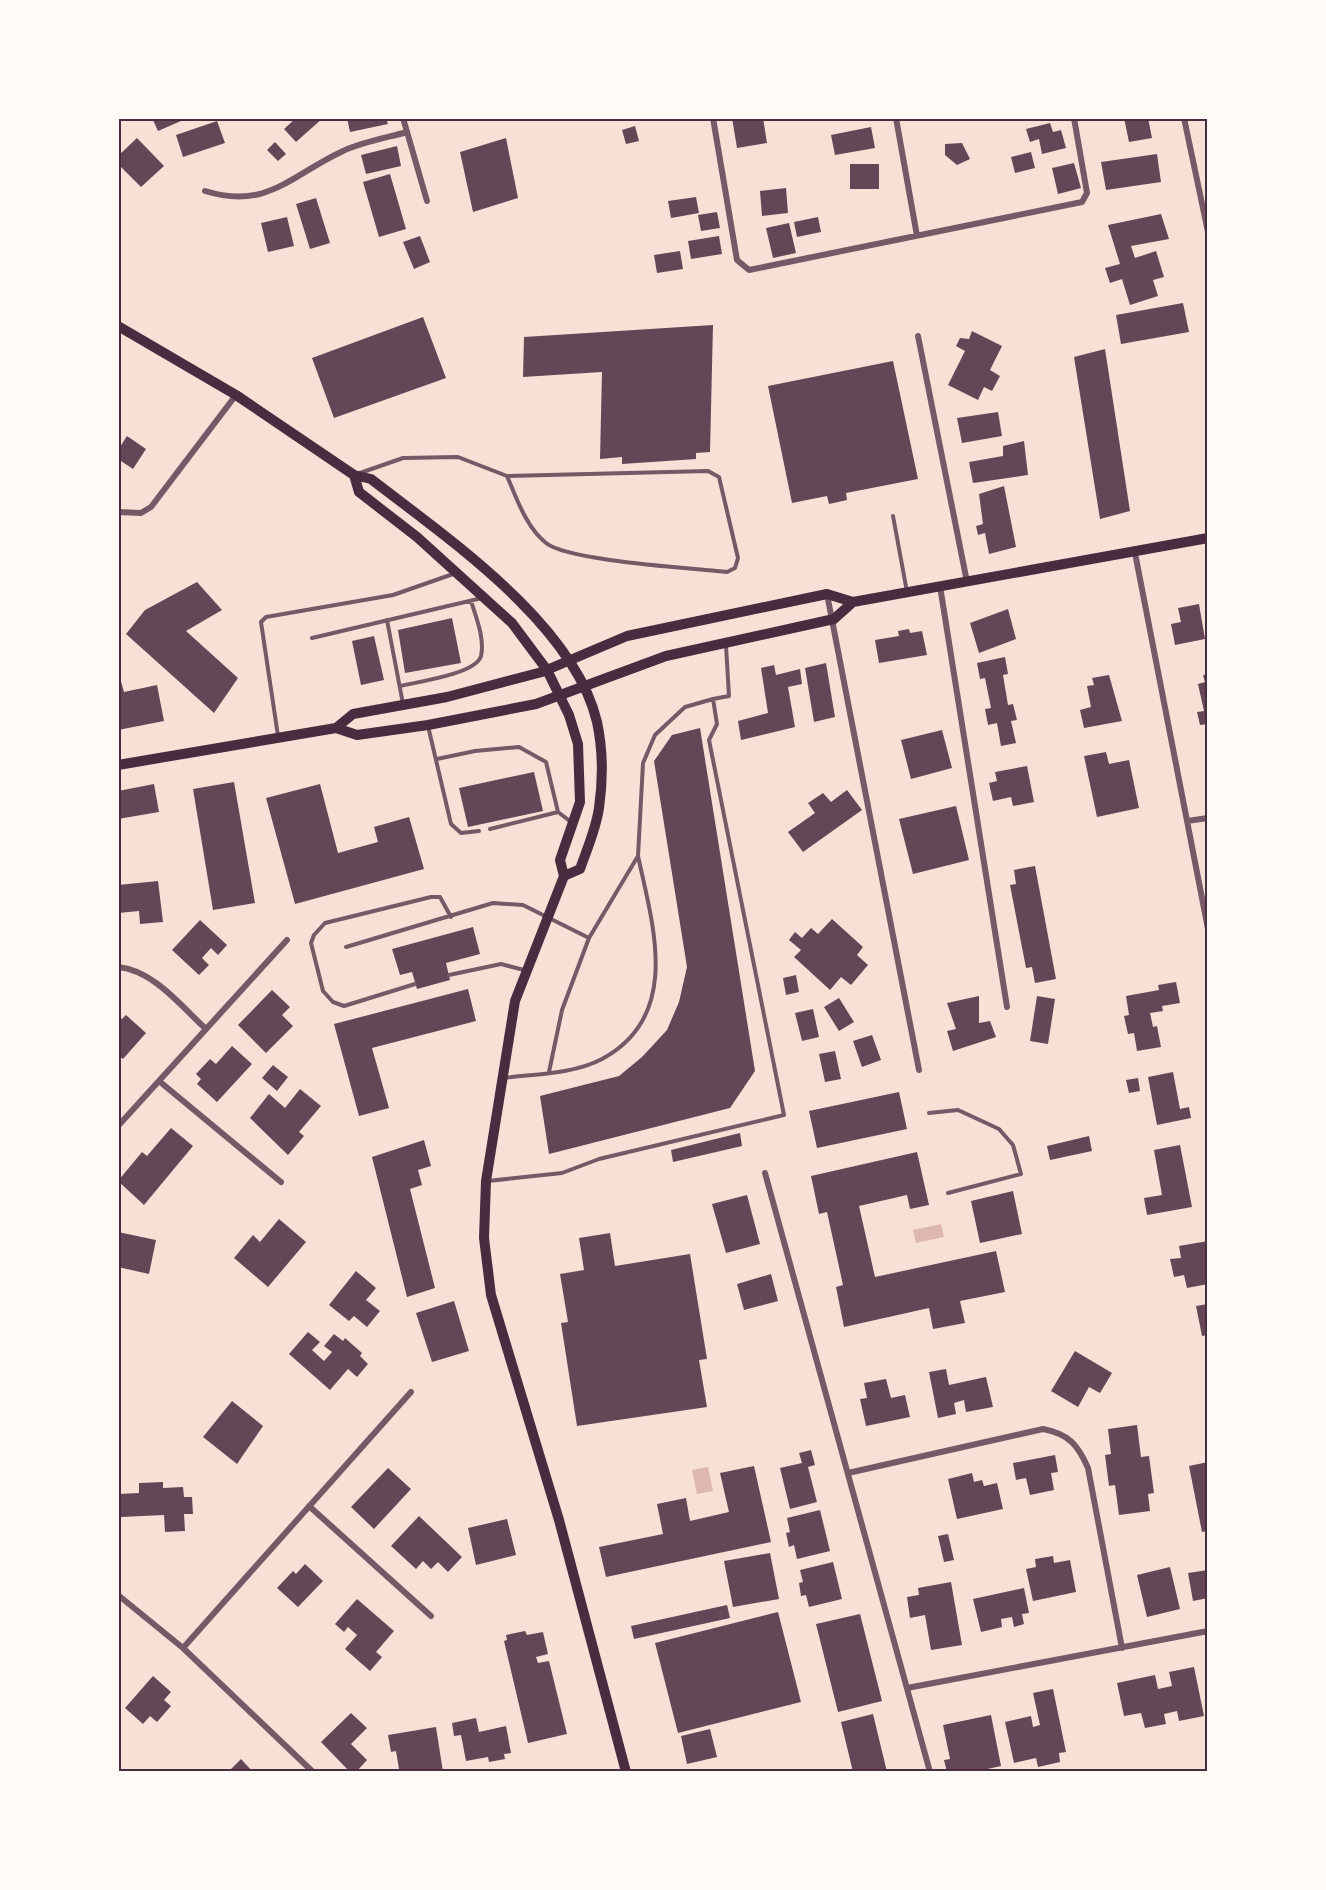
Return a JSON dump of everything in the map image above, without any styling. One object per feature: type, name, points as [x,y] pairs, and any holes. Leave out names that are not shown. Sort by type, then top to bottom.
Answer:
[{"type":"main road","points":[[118,326],[236,395],[354,475],[371,479],[494,578],[536,618],[569,660],[584,687],[596,720],[599,737],[602,774],[599,810],[580,869],[564,876]]},
{"type":"main road","points":[[354,475],[359,492],[486,597],[531,646],[561,697],[578,744],[580,802],[560,860],[564,876],[515,1001],[486,1181],[484,1238],[491,1295],[559,1520],[626,1772]]},
{"type":"main road","points":[[336,728],[353,714],[447,697],[547,670],[627,636],[827,594],[853,602],[1135,553],[1208,538]]},
{"type":"main road","points":[[118,765],[278,736],[336,728],[357,735],[428,725],[561,697],[666,656],[725,645],[834,619],[853,602]]},
{"type":"street","points":[[403,118],[427,201]]},
{"type":"street","points":[[713,118],[737,260],[742,267],[749,270],[1082,202],[1087,193],[1074,118]]},
{"type":"street","points":[[896,118],[917,236]]},
{"type":"street","points":[[1184,118],[1208,232]]},
{"type":"street","points":[[205,192],[224,197],[251,196],[283,187],[342,151],[407,132]]},
{"type":"street","points":[[918,336],[967,583]]},
{"type":"street","points":[[118,512],[141,513],[151,507],[236,395]]},
{"type":"street","points":[[1135,553],[1208,928]]},
{"type":"street","points":[[940,586],[1007,1007]]},
{"type":"street","points":[[827,594],[834,619],[919,1070]]},
{"type":"street","points":[[1187,821],[1208,818]]},
{"type":"street","points":[[118,1126],[287,940]]},
{"type":"street","points":[[118,967],[132,969],[145,975],[206,1029]]},
{"type":"street","points":[[159,1081],[282,1182]]},
{"type":"street","points":[[765,1173],[930,1772]]},
{"type":"street","points":[[183,1648],[411,1392]]},
{"type":"street","points":[[848,1473],[1043,1429],[1058,1432],[1070,1438],[1079,1449],[1088,1468],[1122,1648]]},
{"type":"street","points":[[309,1506],[431,1616]]},
{"type":"street","points":[[118,1595],[183,1648],[313,1772]]},
{"type":"street","points":[[907,1688],[1208,1631]]},
{"type":"lane","points":[[354,475],[403,458],[458,457],[507,476],[713,472],[719,477],[738,558],[735,568],[727,572],[574,555],[547,544],[524,516],[507,476]]},
{"type":"lane","points":[[893,516],[907,592]]},
{"type":"lane","points":[[278,736],[261,622],[266,617],[393,596],[456,573]]},
{"type":"lane","points":[[312,638],[486,597]]},
{"type":"lane","points":[[400,686],[463,671],[479,660],[482,654],[480,628],[471,601]]},
{"type":"lane","points":[[387,620],[404,705]]},
{"type":"lane","points":[[502,1078],[549,1072],[601,1059],[622,1045],[644,1019],[654,988],[657,946],[638,856],[643,763],[655,735],[685,707],[729,696],[725,645]]},
{"type":"lane","points":[[486,1181],[562,1173],[599,1159],[784,1115],[709,740],[717,724],[713,699]]},
{"type":"lane","points":[[428,725],[452,824],[461,833],[479,831]]},
{"type":"lane","points":[[437,759],[475,751],[519,747],[546,762],[558,812],[574,823]]},
{"type":"lane","points":[[490,829],[558,812]]},
{"type":"lane","points":[[549,1072],[562,1010],[590,938],[638,856]]},
{"type":"lane","points":[[415,984],[344,1005],[337,1004],[323,991],[311,943],[314,934],[325,923],[431,897],[440,897],[451,916]]},
{"type":"lane","points":[[346,946],[493,903],[524,905],[590,938]]},
{"type":"lane","points":[[449,975],[501,964],[526,970]]},
{"type":"lane","points":[[929,1113],[958,1110],[999,1129],[1013,1145],[1020,1174],[948,1193]]},
{"type":"shaded area","points":[[941,1224],[944,1237],[916,1243],[913,1230]]},
{"type":"shaded area","points":[[708,1467],[713,1491],[697,1494],[692,1470]]},
{"type":"building","points":[[179,118],[181,121],[158,131],[153,120]]},
{"type":"building","points":[[296,118],[323,118],[296,142],[284,129]]},
{"type":"building","points":[[347,118],[386,118],[388,124],[350,132]]},
{"type":"building","points":[[732,118],[763,118],[767,143],[737,148]]},
{"type":"building","points":[[1124,118],[1148,118],[1152,138],[1129,142]]},
{"type":"building","points":[[217,121],[225,143],[183,157],[176,135]]},
{"type":"building","points":[[1050,123],[1053,132],[1061,130],[1066,148],[1042,154],[1039,139],[1030,142],[1026,129]]},
{"type":"building","points":[[635,126],[639,141],[626,144],[622,130]]},
{"type":"building","points":[[871,127],[875,148],[835,155],[831,135]]},
{"type":"building","points":[[137,138],[164,166],[141,187],[118,164],[118,156]]},
{"type":"building","points":[[506,138],[518,198],[473,212],[460,152]]},
{"type":"building","points":[[275,142],[286,154],[278,161],[267,150]]},
{"type":"building","points":[[962,143],[970,159],[957,165],[945,155],[945,144]]},
{"type":"building","points":[[397,146],[401,166],[366,174],[361,155]]},
{"type":"building","points":[[1031,152],[1035,168],[1015,173],[1011,157]]},
{"type":"building","points":[[1157,154],[1161,182],[1106,190],[1101,162]]},
{"type":"building","points":[[1074,163],[1081,188],[1058,194],[1052,168]]},
{"type":"building","points":[[850,164],[879,164],[879,189],[850,189]]},
{"type":"building","points":[[390,174],[406,229],[379,237],[363,182]]},
{"type":"building","points":[[786,188],[788,213],[762,216],[760,191]]},
{"type":"building","points":[[696,197],[699,213],[671,218],[668,201]]},
{"type":"building","points":[[316,198],[330,243],[310,249],[296,204]]},
{"type":"building","points":[[717,212],[720,228],[701,231],[698,215]]},
{"type":"building","points":[[1161,214],[1169,239],[1131,246],[1135,258],[1156,251],[1164,277],[1153,280],[1158,296],[1130,305],[1122,279],[1110,283],[1105,268],[1120,264],[1108,225]]},
{"type":"building","points":[[287,217],[294,246],[268,252],[261,223]]},
{"type":"building","points":[[818,217],[821,232],[797,237],[794,222]]},
{"type":"building","points":[[789,223],[796,253],[773,258],[766,228]]},
{"type":"building","points":[[420,236],[430,262],[414,269],[403,242]]},
{"type":"building","points":[[719,236],[722,254],[691,259],[688,241]]},
{"type":"building","points":[[680,251],[683,269],[657,273],[654,255]]},
{"type":"building","points":[[1183,303],[1189,332],[1121,344],[1116,315]]},
{"type":"building","points":[[423,317],[446,378],[334,418],[312,358]]},
{"type":"building","points":[[713,325],[710,452],[696,453],[696,459],[622,464],[622,457],[600,459],[602,372],[523,377],[524,337]]},
{"type":"building","points":[[972,331],[1002,346],[990,370],[1000,376],[992,391],[984,387],[978,400],[948,385],[965,351],[956,346],[960,338],[969,339]]},
{"type":"building","points":[[1105,349],[1130,511],[1100,519],[1074,357]]},
{"type":"building","points":[[893,361],[918,479],[846,493],[847,500],[829,504],[827,496],[792,503],[768,386]]},
{"type":"building","points":[[998,412],[1002,436],[962,443],[957,418]]},
{"type":"building","points":[[127,436],[146,449],[133,469],[118,459],[118,450]]},
{"type":"building","points":[[1024,441],[1028,475],[973,483],[969,462],[1003,456],[1003,446]]},
{"type":"building","points":[[1004,486],[1016,547],[989,554],[985,533],[978,535],[976,526],[983,524],[979,494]]},
{"type":"building","points":[[197,582],[222,610],[186,631],[238,678],[214,713],[126,634],[145,610]]},
{"type":"building","points":[[1199,604],[1205,639],[1175,645],[1171,624],[1181,622],[1178,608]]},
{"type":"building","points":[[1008,609],[1016,639],[979,653],[970,623]]},
{"type":"building","points":[[452,618],[461,663],[405,673],[398,630]]},
{"type":"building","points":[[909,629],[910,633],[922,631],[927,655],[879,663],[875,640],[899,636],[898,631]]},
{"type":"building","points":[[374,636],[384,680],[361,685],[352,641]]},
{"type":"building","points":[[1005,657],[1008,674],[1003,675],[1008,705],[1013,704],[1017,720],[1011,721],[1016,743],[1001,746],[997,723],[988,725],[985,709],[991,708],[985,678],[980,679],[977,663]]},
{"type":"building","points":[[826,663],[835,717],[814,722],[805,668]]},
{"type":"building","points":[[774,665],[776,675],[800,669],[802,684],[788,687],[795,727],[741,740],[738,721],[768,713],[761,668]]},
{"type":"building","points":[[118,671],[124,692],[157,685],[164,721],[118,730]]},
{"type":"building","points":[[1208,674],[1208,724],[1200,725],[1197,712],[1204,711],[1198,684],[1205,682],[1203,675]]},
{"type":"building","points":[[1109,675],[1122,721],[1084,728],[1080,710],[1091,707],[1087,686],[1094,685],[1092,678]]},
{"type":"building","points":[[700,728],[755,1071],[730,1108],[549,1154],[540,1096],[619,1076],[642,1057],[667,1030],[679,1002],[687,967],[654,761],[672,735]]},
{"type":"building","points":[[942,730],[952,768],[911,779],[901,740]]},
{"type":"building","points":[[1106,752],[1109,764],[1129,760],[1139,808],[1097,817],[1084,756]]},
{"type":"building","points":[[1027,766],[1034,802],[1013,806],[1011,797],[993,801],[989,783],[997,781],[995,772]]},
{"type":"building","points":[[534,772],[543,811],[468,827],[459,788]]},
{"type":"building","points":[[234,782],[255,903],[213,910],[193,789]]},
{"type":"building","points":[[154,784],[159,812],[118,819],[118,791]]},
{"type":"building","points":[[320,784],[338,853],[378,842],[374,827],[409,817],[424,869],[295,904],[266,798]]},
{"type":"building","points":[[847,790],[862,810],[803,852],[788,832],[815,813],[808,803],[823,793],[831,802]]},
{"type":"building","points":[[956,806],[969,860],[913,874],[899,819]]},
{"type":"building","points":[[1035,866],[1056,979],[1035,983],[1032,967],[1026,968],[1010,885],[1016,884],[1014,870]]},
{"type":"building","points":[[158,881],[163,922],[140,924],[139,911],[118,913],[118,885]]},
{"type":"building","points":[[832,919],[863,947],[857,955],[868,965],[851,985],[841,977],[830,990],[794,957],[801,950],[789,940],[795,932],[802,938],[811,928],[818,934]]},
{"type":"building","points":[[200,920],[227,945],[218,955],[211,948],[202,958],[209,965],[199,975],[172,950]]},
{"type":"building","points":[[473,927],[480,954],[446,963],[450,980],[417,989],[412,972],[400,975],[392,949]]},
{"type":"building","points":[[796,975],[799,992],[786,995],[783,978]]},
{"type":"building","points":[[1176,982],[1180,1003],[1162,1006],[1163,1011],[1150,1013],[1153,1027],[1157,1026],[1161,1047],[1137,1051],[1134,1033],[1128,1034],[1124,1016],[1129,1015],[1126,996],[1159,990],[1158,985]]},
{"type":"building","points":[[468,989],[476,1021],[372,1048],[389,1108],[359,1116],[334,1024]]},
{"type":"building","points":[[272,990],[290,1007],[282,1015],[293,1026],[266,1053],[238,1025]]},
{"type":"building","points":[[979,996],[979,1023],[990,1021],[996,1037],[953,1051],[947,1031],[956,1029],[947,1003]]},
{"type":"building","points":[[1037,996],[1055,999],[1048,1044],[1030,1041]]},
{"type":"building","points":[[839,998],[854,1022],[839,1031],[824,1007]]},
{"type":"building","points":[[813,1009],[819,1037],[802,1041],[795,1013]]},
{"type":"building","points":[[126,1015],[146,1033],[123,1059],[118,1055],[118,1016],[122,1019]]},
{"type":"building","points":[[872,1035],[881,1060],[862,1067],[853,1041]]},
{"type":"building","points":[[232,1046],[252,1064],[217,1102],[197,1084],[201,1079],[196,1074],[210,1059],[216,1064]]},
{"type":"building","points":[[835,1051],[841,1079],[825,1082],[819,1054]]},
{"type":"building","points":[[273,1065],[288,1077],[277,1091],[262,1078]]},
{"type":"building","points":[[1173,1072],[1180,1109],[1189,1107],[1191,1118],[1157,1125],[1148,1077]]},
{"type":"building","points":[[1138,1078],[1140,1091],[1129,1093],[1126,1080]]},
{"type":"building","points":[[300,1089],[321,1106],[299,1132],[304,1136],[288,1155],[250,1118],[269,1094],[285,1108]]},
{"type":"building","points":[[899,1092],[907,1129],[817,1148],[809,1111]]},
{"type":"building","points":[[171,1128],[193,1146],[144,1205],[118,1181],[142,1152],[147,1156]]},
{"type":"building","points":[[740,1133],[742,1146],[673,1162],[671,1150]]},
{"type":"building","points":[[1089,1136],[1092,1151],[1050,1160],[1047,1146]]},
{"type":"building","points":[[424,1140],[431,1166],[418,1170],[422,1185],[410,1189],[435,1288],[407,1297],[372,1157]]},
{"type":"building","points":[[1180,1145],[1192,1207],[1147,1215],[1144,1198],[1162,1195],[1154,1150]]},
{"type":"building","points":[[917,1152],[929,1205],[910,1209],[907,1195],[859,1206],[875,1277],[996,1251],[1005,1292],[960,1301],[965,1323],[933,1329],[929,1308],[844,1327],[836,1287],[843,1285],[827,1212],[819,1214],[811,1176]]},
{"type":"building","points":[[1013,1191],[1022,1234],[980,1243],[971,1201]]},
{"type":"building","points":[[747,1195],[760,1244],[726,1253],[712,1204]]},
{"type":"building","points":[[279,1219],[306,1242],[268,1287],[234,1258],[253,1235],[260,1242]]},
{"type":"building","points":[[118,1232],[156,1240],[149,1274],[118,1267]]},
{"type":"building","points":[[610,1233],[615,1266],[690,1254],[707,1359],[699,1360],[707,1407],[577,1426],[561,1323],[568,1322],[560,1274],[584,1270],[579,1238]]},
{"type":"building","points":[[1208,1241],[1208,1284],[1187,1288],[1184,1275],[1174,1277],[1170,1259],[1181,1258],[1179,1246]]},
{"type":"building","points":[[356,1271],[376,1288],[366,1300],[380,1311],[367,1327],[354,1316],[349,1321],[329,1305]]},
{"type":"building","points":[[771,1274],[778,1301],[744,1310],[737,1284]]},
{"type":"building","points":[[454,1301],[469,1351],[432,1362],[416,1313]]},
{"type":"building","points":[[1208,1304],[1208,1335],[1202,1336],[1196,1306]]},
{"type":"building","points":[[308,1332],[320,1342],[312,1350],[324,1361],[332,1352],[324,1346],[334,1334],[343,1341],[345,1338],[362,1353],[360,1356],[368,1364],[357,1377],[348,1369],[330,1390],[289,1354]]},
{"type":"building","points":[[1075,1351],[1112,1373],[1100,1393],[1089,1387],[1078,1407],[1051,1391]]},
{"type":"building","points":[[946,1369],[949,1385],[986,1377],[993,1407],[966,1412],[964,1400],[954,1403],[956,1414],[938,1418],[929,1372]]},
{"type":"building","points":[[886,1379],[891,1398],[905,1395],[910,1417],[866,1426],[860,1399],[867,1398],[864,1383]]},
{"type":"building","points":[[232,1401],[263,1426],[237,1464],[203,1437]]},
{"type":"building","points":[[1137,1425],[1141,1457],[1149,1456],[1154,1493],[1148,1494],[1150,1511],[1119,1515],[1115,1485],[1109,1486],[1105,1455],[1111,1454],[1108,1429]]},
{"type":"building","points":[[811,1450],[815,1465],[808,1467],[817,1502],[790,1509],[780,1468],[802,1463],[799,1453]]},
{"type":"building","points":[[1055,1455],[1058,1472],[1051,1473],[1054,1490],[1030,1495],[1026,1478],[1016,1480],[1013,1463]]},
{"type":"building","points":[[1208,1462],[1208,1531],[1202,1532],[1189,1466]]},
{"type":"building","points":[[754,1466],[771,1542],[606,1577],[599,1547],[663,1534],[657,1504],[686,1498],[690,1521],[729,1512],[720,1473]]},
{"type":"building","points":[[388,1468],[411,1489],[374,1529],[351,1507]]},
{"type":"building","points":[[972,1473],[974,1482],[982,1480],[984,1486],[997,1483],[1003,1509],[957,1519],[948,1479]]},
{"type":"building","points":[[163,1482],[163,1488],[183,1487],[184,1497],[192,1497],[193,1514],[184,1514],[185,1531],[165,1532],[164,1515],[121,1517],[119,1494],[139,1493],[139,1483]]},
{"type":"building","points":[[820,1510],[830,1551],[797,1559],[794,1545],[789,1547],[786,1533],[790,1532],[787,1518]]},
{"type":"building","points":[[419,1516],[462,1557],[448,1572],[438,1562],[431,1569],[423,1561],[416,1569],[391,1546]]},
{"type":"building","points":[[507,1519],[516,1555],[476,1565],[468,1528]]},
{"type":"building","points":[[948,1534],[954,1560],[944,1562],[938,1536]]},
{"type":"building","points":[[770,1553],[779,1599],[733,1607],[724,1561]]},
{"type":"building","points":[[1053,1556],[1054,1563],[1070,1560],[1076,1592],[1033,1601],[1026,1569],[1036,1567],[1035,1559]]},
{"type":"building","points":[[833,1562],[842,1599],[809,1607],[806,1595],[801,1596],[799,1583],[803,1582],[800,1570]]},
{"type":"building","points":[[305,1564],[323,1581],[298,1607],[277,1588],[293,1571],[296,1574]]},
{"type":"building","points":[[1170,1567],[1180,1609],[1147,1617],[1137,1575]]},
{"type":"building","points":[[1208,1570],[1208,1598],[1193,1601],[1188,1573]]},
{"type":"building","points":[[951,1582],[962,1645],[931,1650],[925,1615],[910,1618],[907,1597],[919,1595],[918,1588]]},
{"type":"building","points":[[1024,1588],[1029,1613],[1022,1614],[1024,1624],[1014,1627],[1012,1617],[1001,1619],[1002,1627],[981,1632],[973,1599]]},
{"type":"building","points":[[357,1599],[394,1631],[376,1652],[382,1657],[370,1671],[345,1649],[357,1635],[348,1627],[344,1632],[335,1624]]},
{"type":"building","points":[[727,1605],[730,1618],[634,1639],[631,1626]]},
{"type":"building","points":[[778,1612],[801,1702],[678,1733],[655,1643]]},
{"type":"building","points":[[860,1614],[882,1701],[838,1712],[816,1624]]},
{"type":"building","points":[[525,1631],[527,1635],[543,1632],[548,1654],[536,1657],[538,1663],[549,1661],[567,1734],[528,1743],[504,1641],[507,1640],[506,1635]]},
{"type":"building","points":[[1194,1667],[1204,1716],[1179,1721],[1177,1711],[1164,1714],[1166,1724],[1145,1728],[1141,1713],[1124,1716],[1117,1683],[1155,1675],[1158,1689],[1172,1686],[1169,1672]]},
{"type":"building","points":[[153,1676],[171,1692],[164,1700],[171,1706],[157,1722],[150,1716],[143,1724],[125,1708]]},
{"type":"building","points":[[1053,1689],[1066,1752],[1059,1753],[1060,1762],[1038,1767],[1036,1758],[1014,1763],[1005,1722],[1031,1716],[1033,1727],[1040,1725],[1033,1693]]},
{"type":"building","points":[[351,1713],[367,1728],[351,1744],[367,1760],[356,1772],[350,1772],[321,1742]]},
{"type":"building","points":[[873,1714],[887,1772],[853,1772],[841,1722]]},
{"type":"building","points":[[991,1715],[1001,1766],[974,1772],[947,1772],[944,1760],[950,1759],[943,1725]]},
{"type":"building","points":[[476,1718],[479,1732],[506,1726],[511,1753],[504,1754],[505,1759],[489,1762],[488,1757],[466,1761],[461,1735],[454,1736],[452,1723]]},
{"type":"building","points":[[436,1727],[443,1772],[399,1769],[396,1751],[391,1752],[388,1735]]},
{"type":"building","points":[[710,1729],[717,1757],[687,1764],[681,1736]]},
{"type":"building","points":[[241,1759],[253,1772],[230,1770]]}]
